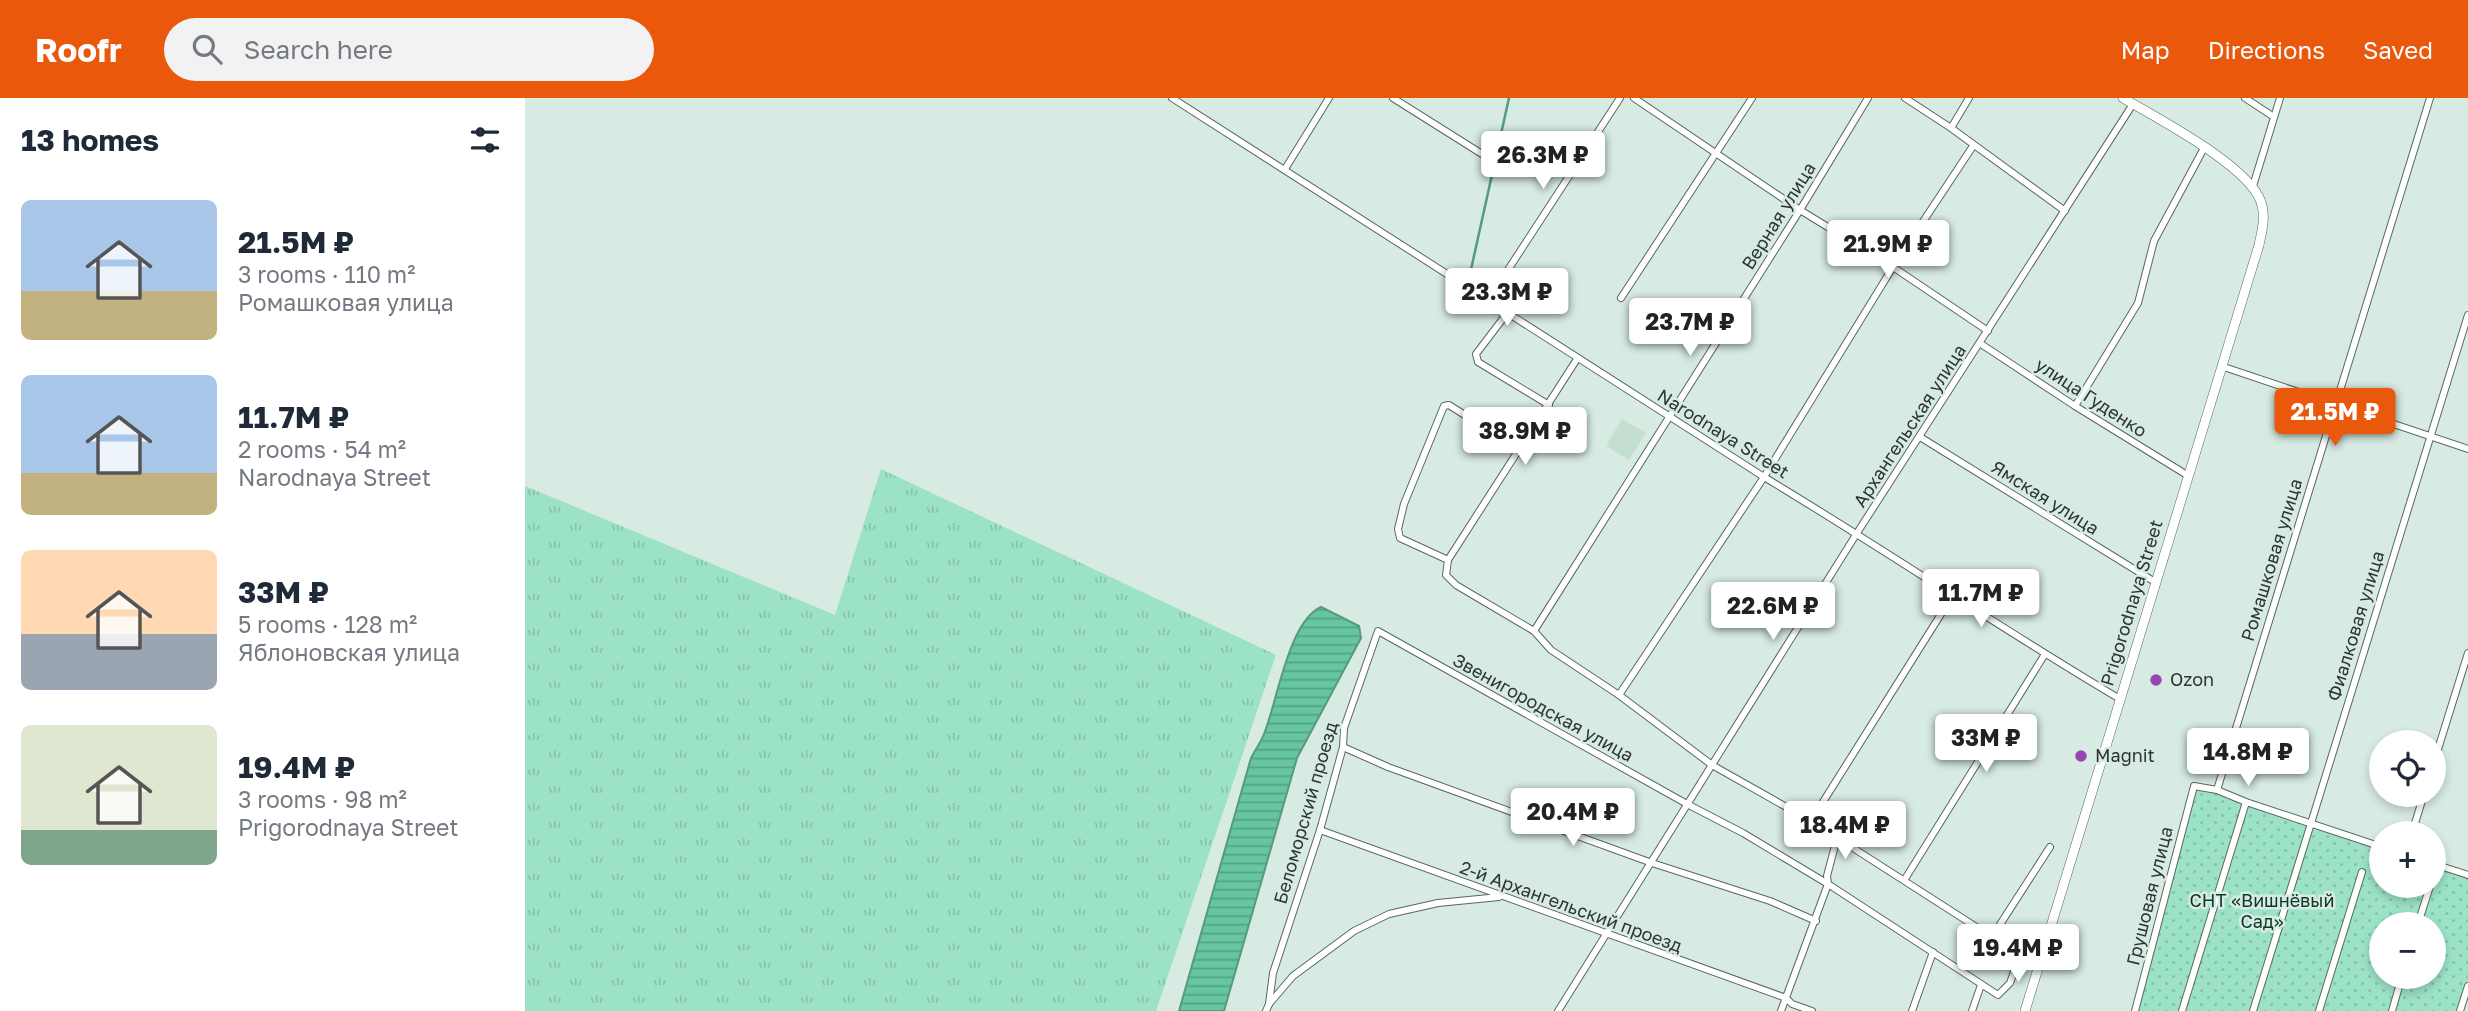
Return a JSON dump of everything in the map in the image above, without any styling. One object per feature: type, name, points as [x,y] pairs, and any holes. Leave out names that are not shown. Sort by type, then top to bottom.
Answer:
[{"type":"street","name":"Narodnaya Street","points":[[1173,98],[1489,299],[1577,359],[2120,699]]},
{"type":"street","points":[[1285,169],[1329,98]]},
{"type":"street","points":[[1392,98],[1482,154]]},
{"type":"street","points":[[1489,299],[1620,98]]},
{"type":"street","points":[[1634,98],[1800,210],[1893,267],[1988,331]]},
{"type":"street","points":[[1621,298],[1752,98]]},
{"type":"street","name":"Верная улица","points":[[1534,631],[1868,98]]},
{"type":"street","points":[[1905,98],[2065,211]]},
{"type":"street","points":[[1951,128],[1969,98]]},
{"type":"street","points":[[2123,98],[2233,167],[2253,186],[2280,98]]},
{"type":"street","points":[[2245,98],[2274,117]]},
{"type":"street","name":"Ромашковая улица","points":[[2217,790],[2430,98]]},
{"type":"street","name":"Архангельская улица","points":[[1687,804],[1857,533],[2133,104]]},
{"type":"street","points":[[1619,695],[1764,477],[1893,267],[1973,146]]},
{"type":"street","points":[[2075,406],[2138,303],[2154,241],[2204,148]]},
{"type":"street","name":"Prigorodnaya Street","points":[[2025,1011],[2259,245],[2264,220],[2262,203],[2253,186]]},
{"type":"street","points":[[1508,312],[1476,354],[1478,362],[1549,405]]},
{"type":"street","name":"Фиалковая улица","points":[[2253,1011],[2468,315]]},
{"type":"street","name":"улица Гуденко","points":[[1981,344],[2187,475]]},
{"type":"street","points":[[1577,359],[1448,560],[1446,575],[1456,585],[1534,631],[1551,650],[1619,695],[1713,765],[1811,821],[2039,965]]},
{"type":"street","points":[[2221,366],[2468,449]]},
{"type":"street","points":[[1448,560],[1400,538],[1398,529],[1404,505],[1444,406],[1449,405],[1520,450]]},
{"type":"street","name":"Ямская улица","points":[[1920,437],[2155,582]]},
{"type":"street","points":[[1811,821],[1953,594]]},
{"type":"street","name":"Беломорский проезд","points":[[1269,1004],[1273,973],[1319,831],[1343,747],[1344,728],[1378,631]]},
{"type":"street","name":"Звенигородская улица","points":[[1378,631],[1743,833],[1828,884],[1981,985]]},
{"type":"street","points":[[2444,730],[2468,653]]},
{"type":"street","points":[[1905,879],[2045,654]]},
{"type":"street","points":[[1343,747],[1388,767],[1652,863],[1770,901],[1816,921]]},
{"type":"street","name":"Грушовая улица","points":[[2135,1011],[2192,788],[2196,786],[2217,790]]},
{"type":"street","points":[[2217,790],[2369,842]]},
{"type":"street","points":[[2182,1011],[2246,802]]},
{"type":"street","points":[[1558,1011],[1687,804]]},
{"type":"street","name":"2-й Архангельский проезд","points":[[1319,831],[1786,998],[1792,1004],[1812,1011]]},
{"type":"street","points":[[1781,1011],[1828,884],[1827,876],[1837,838]]},
{"type":"street","points":[[1992,937],[2050,847]]},
{"type":"street","points":[[2446,870],[2468,875]]},
{"type":"street","points":[[2319,1011],[2362,872]]},
{"type":"street","name":"Беломорский проезд","points":[[1265,1011],[1293,976],[1354,931],[1389,914],[1438,903],[1502,897]]},
{"type":"street","points":[[1912,1011],[1933,952]]},
{"type":"street","points":[[1972,1011],[1981,985],[1998,995],[2010,983],[2020,955]]},
{"type":"street","points":[[2460,1011],[2468,986]]},
{"type":"street","points":[[2392,1011],[2398,989]]},
{"type":"shaded area","points":[[1622,419],[1646,433],[1629,460],[1606,446]]},
{"type":"shaded area","points":[[1321,607],[1359,626],[1361,638],[1297,758],[1224,1011],[1179,1011],[1251,758],[1264,734],[1292,646],[1310,615]]},
{"type":"green space","points":[[881,469],[1276,655],[1156,1011],[525,1011],[525,486],[835,615]]},
{"type":"green space","name":"СНТ «Вишнёвый Cад»","points":[[2196,786],[2369,843],[2369,898],[2446,898],[2446,868],[2468,875],[2468,986],[2460,1011],[2135,1011]]},
{"type":"waterway","points":[[1470,274],[1509,98]]},
{"type":"place","name":"Ozon","points":[[2156,680]]},
{"type":"place","name":"Magnit","points":[[2081,756]]}]
